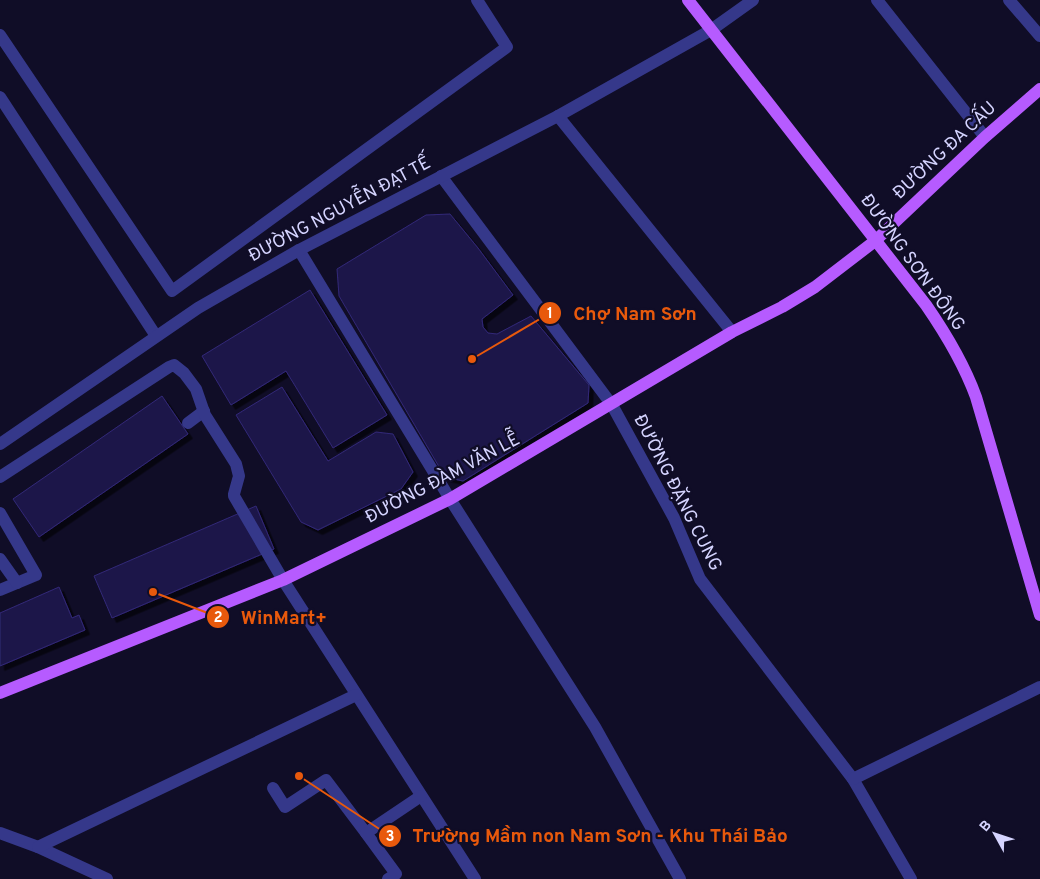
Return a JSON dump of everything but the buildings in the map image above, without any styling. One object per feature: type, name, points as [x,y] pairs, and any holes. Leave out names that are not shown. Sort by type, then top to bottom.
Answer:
[{"type":"main road","name":"ĐƯỜNG SƠN ĐÔNG","points":[[688,0],[946,333],[970,381],[985,425],[1040,615]]},
{"type":"main road","name":"ĐƯỜNG ĐA CẤU","points":[[875,241],[985,137],[1040,89]]},
{"type":"main road","name":"ĐƯỜNG ĐÀM VĂN LỄ","points":[[0,693],[283,580],[450,499],[732,332],[782,307],[815,287],[875,241]]},
{"type":"street","points":[[0,36],[172,291],[507,47],[476,0]]},
{"type":"street","name":"ĐƯỜNG NGUYỄN ĐẠT TẾ","points":[[0,444],[198,308],[299,250],[558,116],[711,30],[753,0]]},
{"type":"street","points":[[877,0],[985,137]]},
{"type":"street","points":[[1009,0],[1040,36]]},
{"type":"street","points":[[0,97],[156,336]]},
{"type":"street","points":[[558,116],[732,332]]},
{"type":"street","name":"ĐƯỜNG ĐẶNG CUNG","points":[[441,176],[612,404],[674,518],[700,579],[853,779],[911,879]]},
{"type":"street","points":[[299,250],[450,499],[595,727],[680,879]]},
{"type":"street","points":[[0,477],[174,365],[184,373],[196,389],[204,411],[236,464],[239,476],[234,496],[283,580],[475,879]]},
{"type":"street","points":[[188,423],[204,411]]},
{"type":"street","points":[[0,513],[36,575],[0,590]]},
{"type":"street","points":[[0,559],[17,583]]},
{"type":"street","points":[[853,779],[1040,687]]},
{"type":"street","points":[[38,847],[356,695]]},
{"type":"street","points":[[273,788],[286,806],[326,780],[396,874],[388,879]]},
{"type":"street","points":[[366,833],[421,796]]},
{"type":"street","points":[[0,833],[38,847],[106,879]]},
{"type":"place","name":"Chợ Nam Sơn","points":[[472,359]]},
{"type":"place","name":"WinMart+","points":[[153,592]]},
{"type":"place","name":"Trường Mầm non Nam Sơn - Khu Thái Bảo","points":[[299,776]]}]
